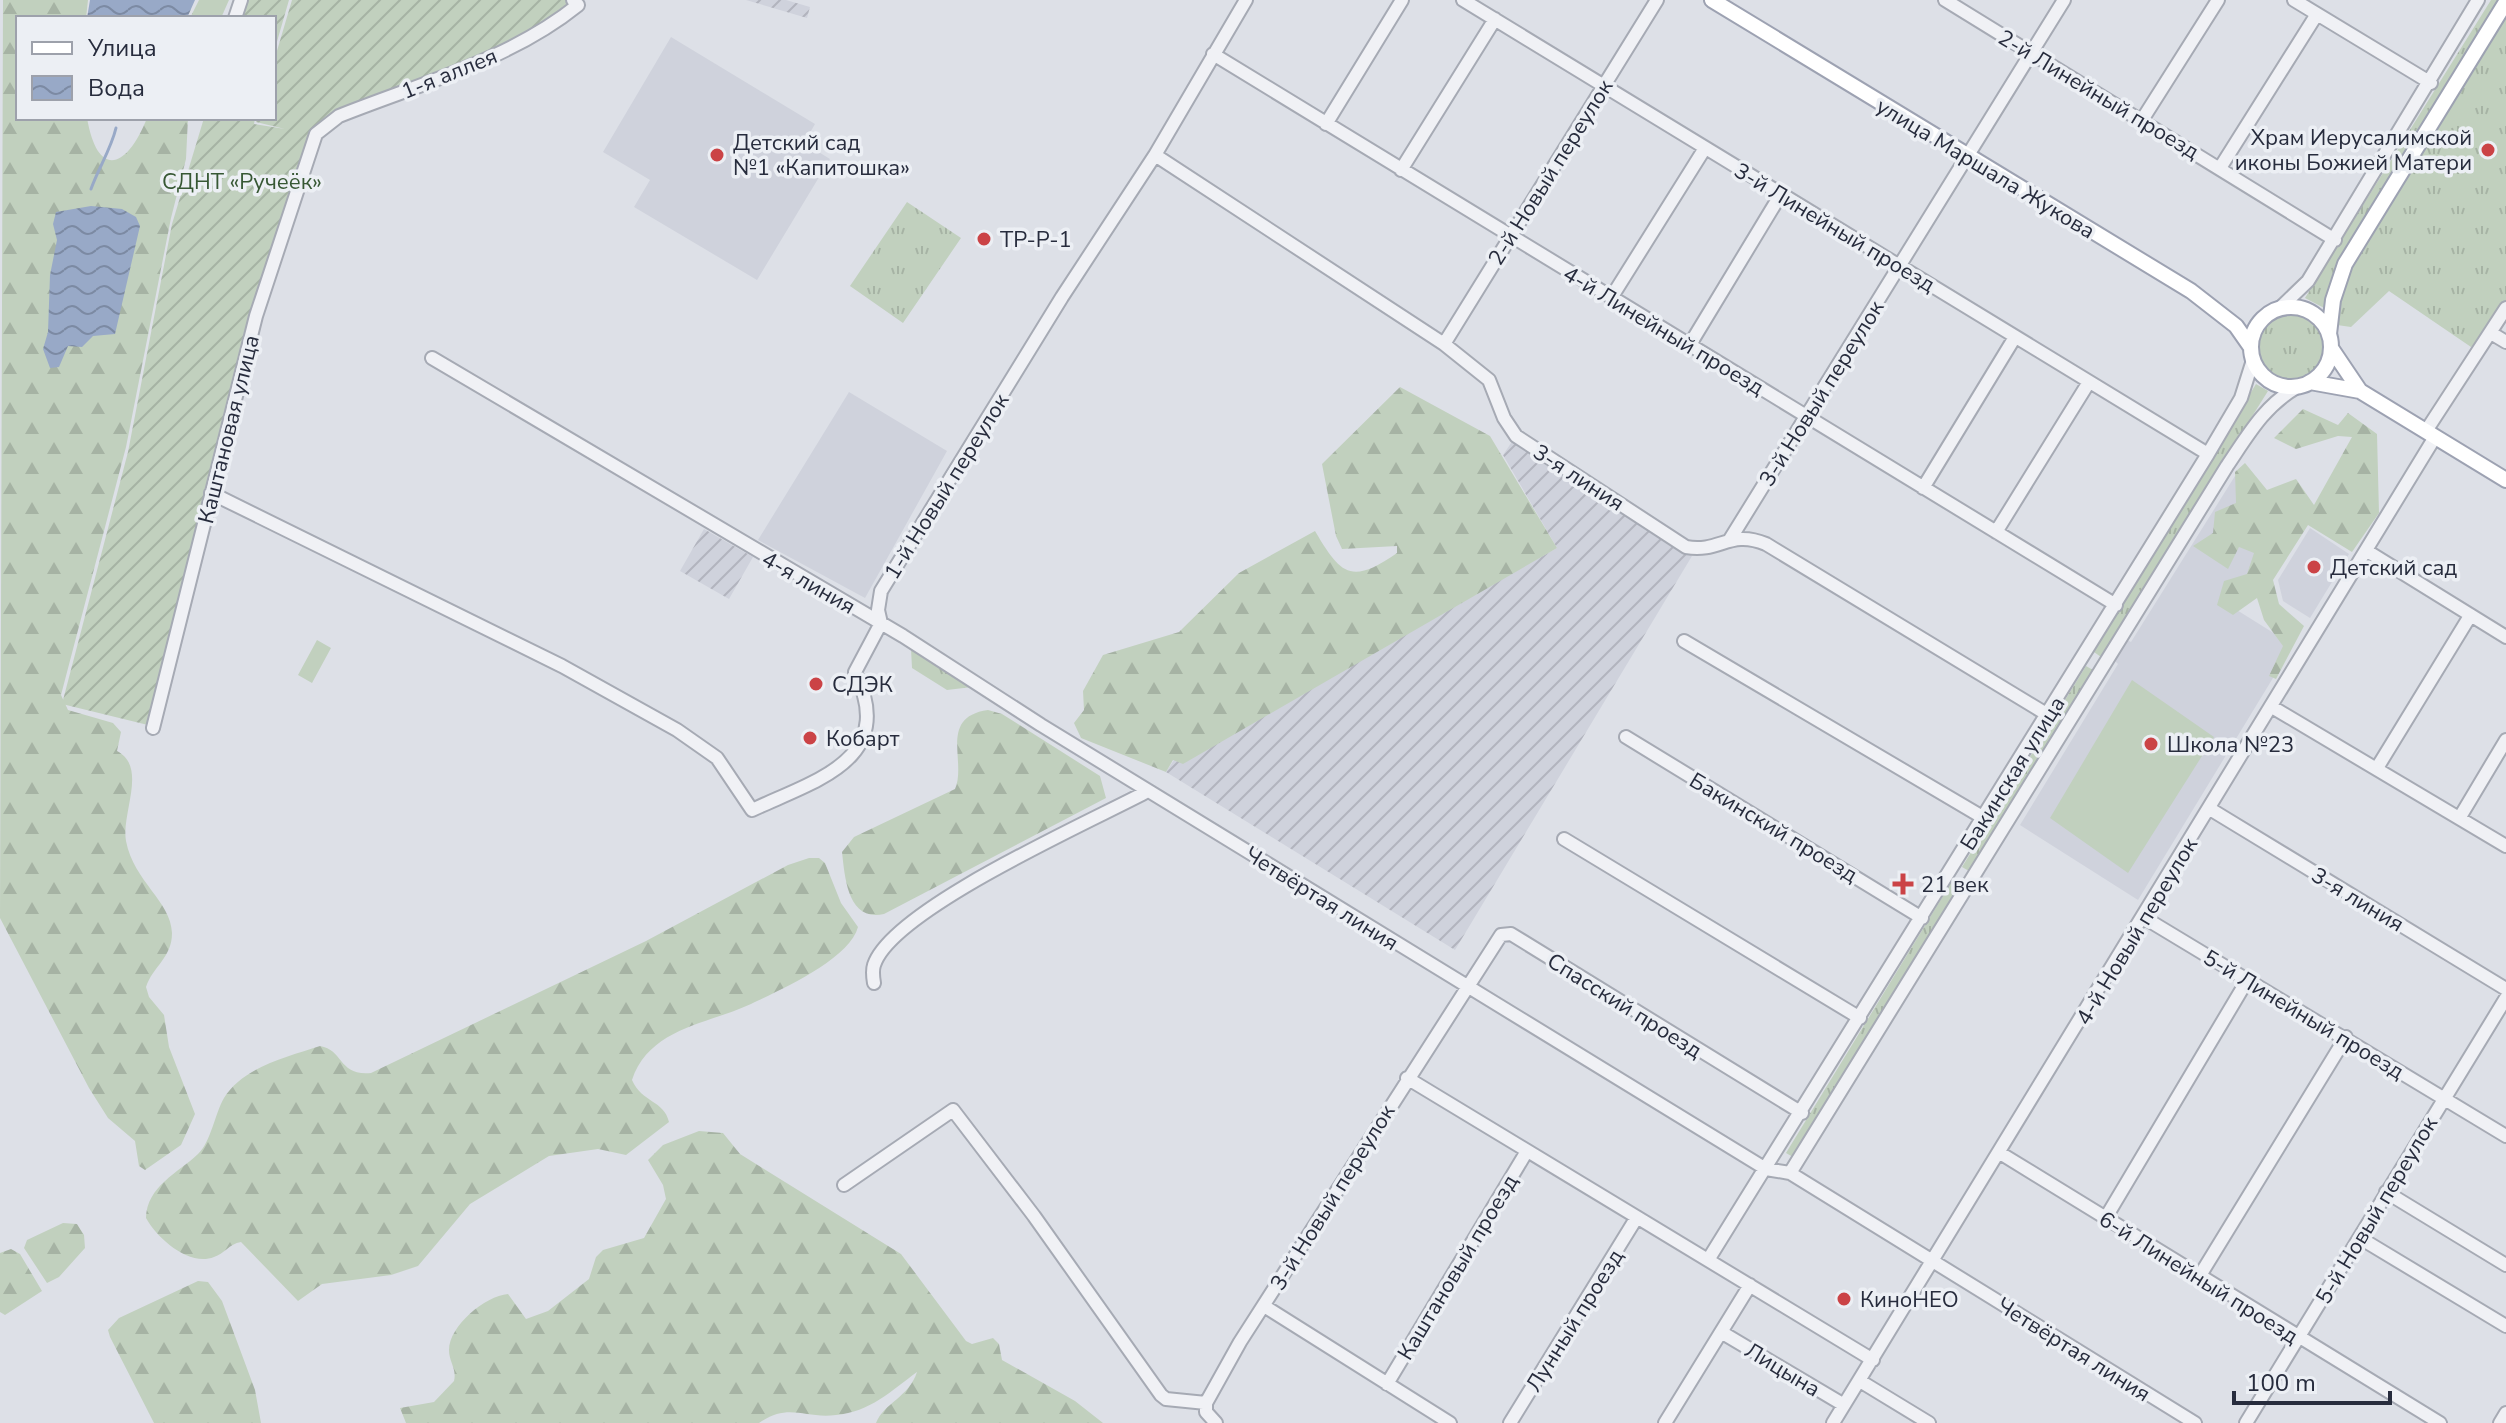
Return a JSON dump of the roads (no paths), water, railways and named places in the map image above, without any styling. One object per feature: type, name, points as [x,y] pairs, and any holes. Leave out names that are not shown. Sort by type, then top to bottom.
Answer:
[{"type":"main road","name":"улица Маршала Жукова","points":[[1712,0],[2213,306],[2236,326],[2252,353]]},
{"type":"main road","points":[[2304,385],[2321,374],[2330,341],[2333,300],[2345,264],[2506,2]]},
{"type":"main road","points":[[2360,391],[2311,313],[2298,308],[2280,308],[2260,321],[2252,353],[2270,382],[2360,391],[2506,480]]},
{"type":"street","name":"1-й Новый переулок","points":[[211,493],[562,666],[677,730],[717,758],[752,810],[836,769],[854,756],[864,741],[865,700],[855,672],[881,623],[878,610],[881,591],[1062,297],[1155,155],[1246,0]]},
{"type":"street","points":[[1326,124],[1402,0]]},
{"type":"street","name":"3-й Линейный проезд","points":[[1463,0],[2208,454]]},
{"type":"street","name":"2-й Новый переулок","points":[[1444,344],[1657,0]]},
{"type":"street","name":"2-й Линейный проезд","points":[[1945,0],[2335,240]]},
{"type":"street","name":"3-й Новый переулок","points":[[1729,541],[2064,0]]},
{"type":"street","points":[[2142,120],[2218,0]]},
{"type":"street","points":[[2294,0],[2431,83]]},
{"type":"street","points":[[2280,308],[2308,281],[2335,240],[2478,0]]},
{"type":"street","name":"1-я аллея","points":[[316,134],[339,116],[518,45],[549,28],[575,2]]},
{"type":"street","points":[[2220,168],[2317,14]]},
{"type":"street","points":[[1401,170],[1495,19]]},
{"type":"street","name":"4-й Линейный проезд","points":[[1213,54],[2116,605]]},
{"type":"street","name":"Каштановая улица","points":[[153,728],[256,316],[316,134]]},
{"type":"street","points":[[1611,298],[1705,148]]},
{"type":"street","name":"3-я линия","points":[[1155,155],[1444,344],[1489,380],[1504,418],[1516,436],[1686,547],[1702,550],[1747,536],[1766,544],[2048,715]]},
{"type":"street","points":[[1689,346],[1781,194]]},
{"type":"street","name":"4-й Новый переулок","points":[[1833,1423],[2367,551],[2431,434],[2506,308]]},
{"type":"street","points":[[2491,333],[2506,342]]},
{"type":"street","points":[[1923,488],[2015,337]]},
{"type":"street","name":"Бакинская улица","points":[[1708,1260],[2208,454],[2241,398],[2252,353]]},
{"type":"street","name":"4-я линия","points":[[432,358],[881,623]]},
{"type":"street","points":[[1996,532],[2089,382]]},
{"type":"street","name":"Бакинская улица","points":[[1790,1173],[2263,413],[2275,400],[2304,385]]},
{"type":"street","points":[[2367,551],[2506,637]]},
{"type":"street","points":[[2377,768],[2470,616]]},
{"type":"street","name":"Четвёртая линия","points":[[881,623],[1148,791],[1766,1169]]},
{"type":"street","points":[[1684,641],[1984,818]]},
{"type":"street","points":[[2084,658],[2102,670]]},
{"type":"street","points":[[2272,707],[2506,846]]},
{"type":"street","name":"Бакинский проезд","points":[[1626,737],[1922,918]]},
{"type":"street","points":[[2460,817],[2506,740]]},
{"type":"street","points":[[874,983],[872,968],[878,956],[918,917],[1148,791]]},
{"type":"street","name":"3-я линия","points":[[2210,809],[2506,990]]},
{"type":"street","points":[[1564,839],[1860,1018]]},
{"type":"street","points":[[1951,870],[1970,882]]},
{"type":"street","name":"5-й Линейный проезд","points":[[2143,917],[2506,1136]]},
{"type":"street","name":"Спасский проезд","points":[[1467,987],[1495,941],[1501,935],[1511,934],[1802,1113]]},
{"type":"street","points":[[2105,1219],[2248,979]]},
{"type":"street","name":"3-й Новый переулок","points":[[1206,1408],[1264,1306],[1467,987]]},
{"type":"street","name":"5-й Новый переулок","points":[[2246,1423],[2360,1238],[2506,990]]},
{"type":"street","points":[[2199,1277],[2346,1037]]},
{"type":"street","points":[[1407,1078],[1873,1360]]},
{"type":"street","points":[[844,1185],[953,1110],[1034,1216],[1161,1395],[1166,1399],[1206,1408],[1216,1423]]},
{"type":"street","name":"Каштановый проезд","points":[[1387,1384],[1527,1151]]},
{"type":"street","name":"6-й Линейный проезд","points":[[2000,1153],[2440,1423]]},
{"type":"street","points":[[1766,1169],[1790,1173]]},
{"type":"street","name":"Четвёртая линия","points":[[1790,1173],[2195,1423]]},
{"type":"street","points":[[2386,1192],[2506,1265]]},
{"type":"street","name":"Лунный проезд","points":[[1510,1423],[1637,1217]]},
{"type":"street","points":[[2360,1238],[2506,1326]]},
{"type":"street","points":[[1665,1423],[1750,1285]]},
{"type":"street","points":[[1264,1306],[1450,1423]]},
{"type":"street","name":"Лицына","points":[[1721,1332],[1844,1405]]},
{"type":"street","points":[[1860,1381],[1929,1423]]},
{"type":"street","points":[[2500,1423],[2506,1413]]},
{"type":"water","points":[[90,0],[195,0],[188,16],[87,16]]},
{"type":"water","points":[[91,206],[122,209],[136,217],[140,226],[115,334],[93,336],[82,347],[68,346],[59,367],[50,368],[43,349],[48,332],[50,275],[57,240],[53,224],[56,212]]},
{"type":"waterway","points":[[91,189],[116,128]]},
{"type":"place","name":"Храм Иерусалимской иконы Божией Матери","points":[[2488,150]]},
{"type":"place","name":"Детский сад №1 «Капитошка»","points":[[717,155]]},
{"type":"place","name":"ТР-Р-1","points":[[984,239]]},
{"type":"place","name":"Детский сад","points":[[2314,567]]},
{"type":"place","name":"СДЭК","points":[[816,684]]},
{"type":"place","name":"Кобарт","points":[[810,738]]},
{"type":"place","name":"Школа №23","points":[[2151,744]]},
{"type":"place","name":"21 век","points":[[1903,884]]},
{"type":"place","name":"КиноНЕО","points":[[1844,1299]]},
{"type":"park label","name":"СДНТ «Ручеёк»","points":[[242,181]]}]
